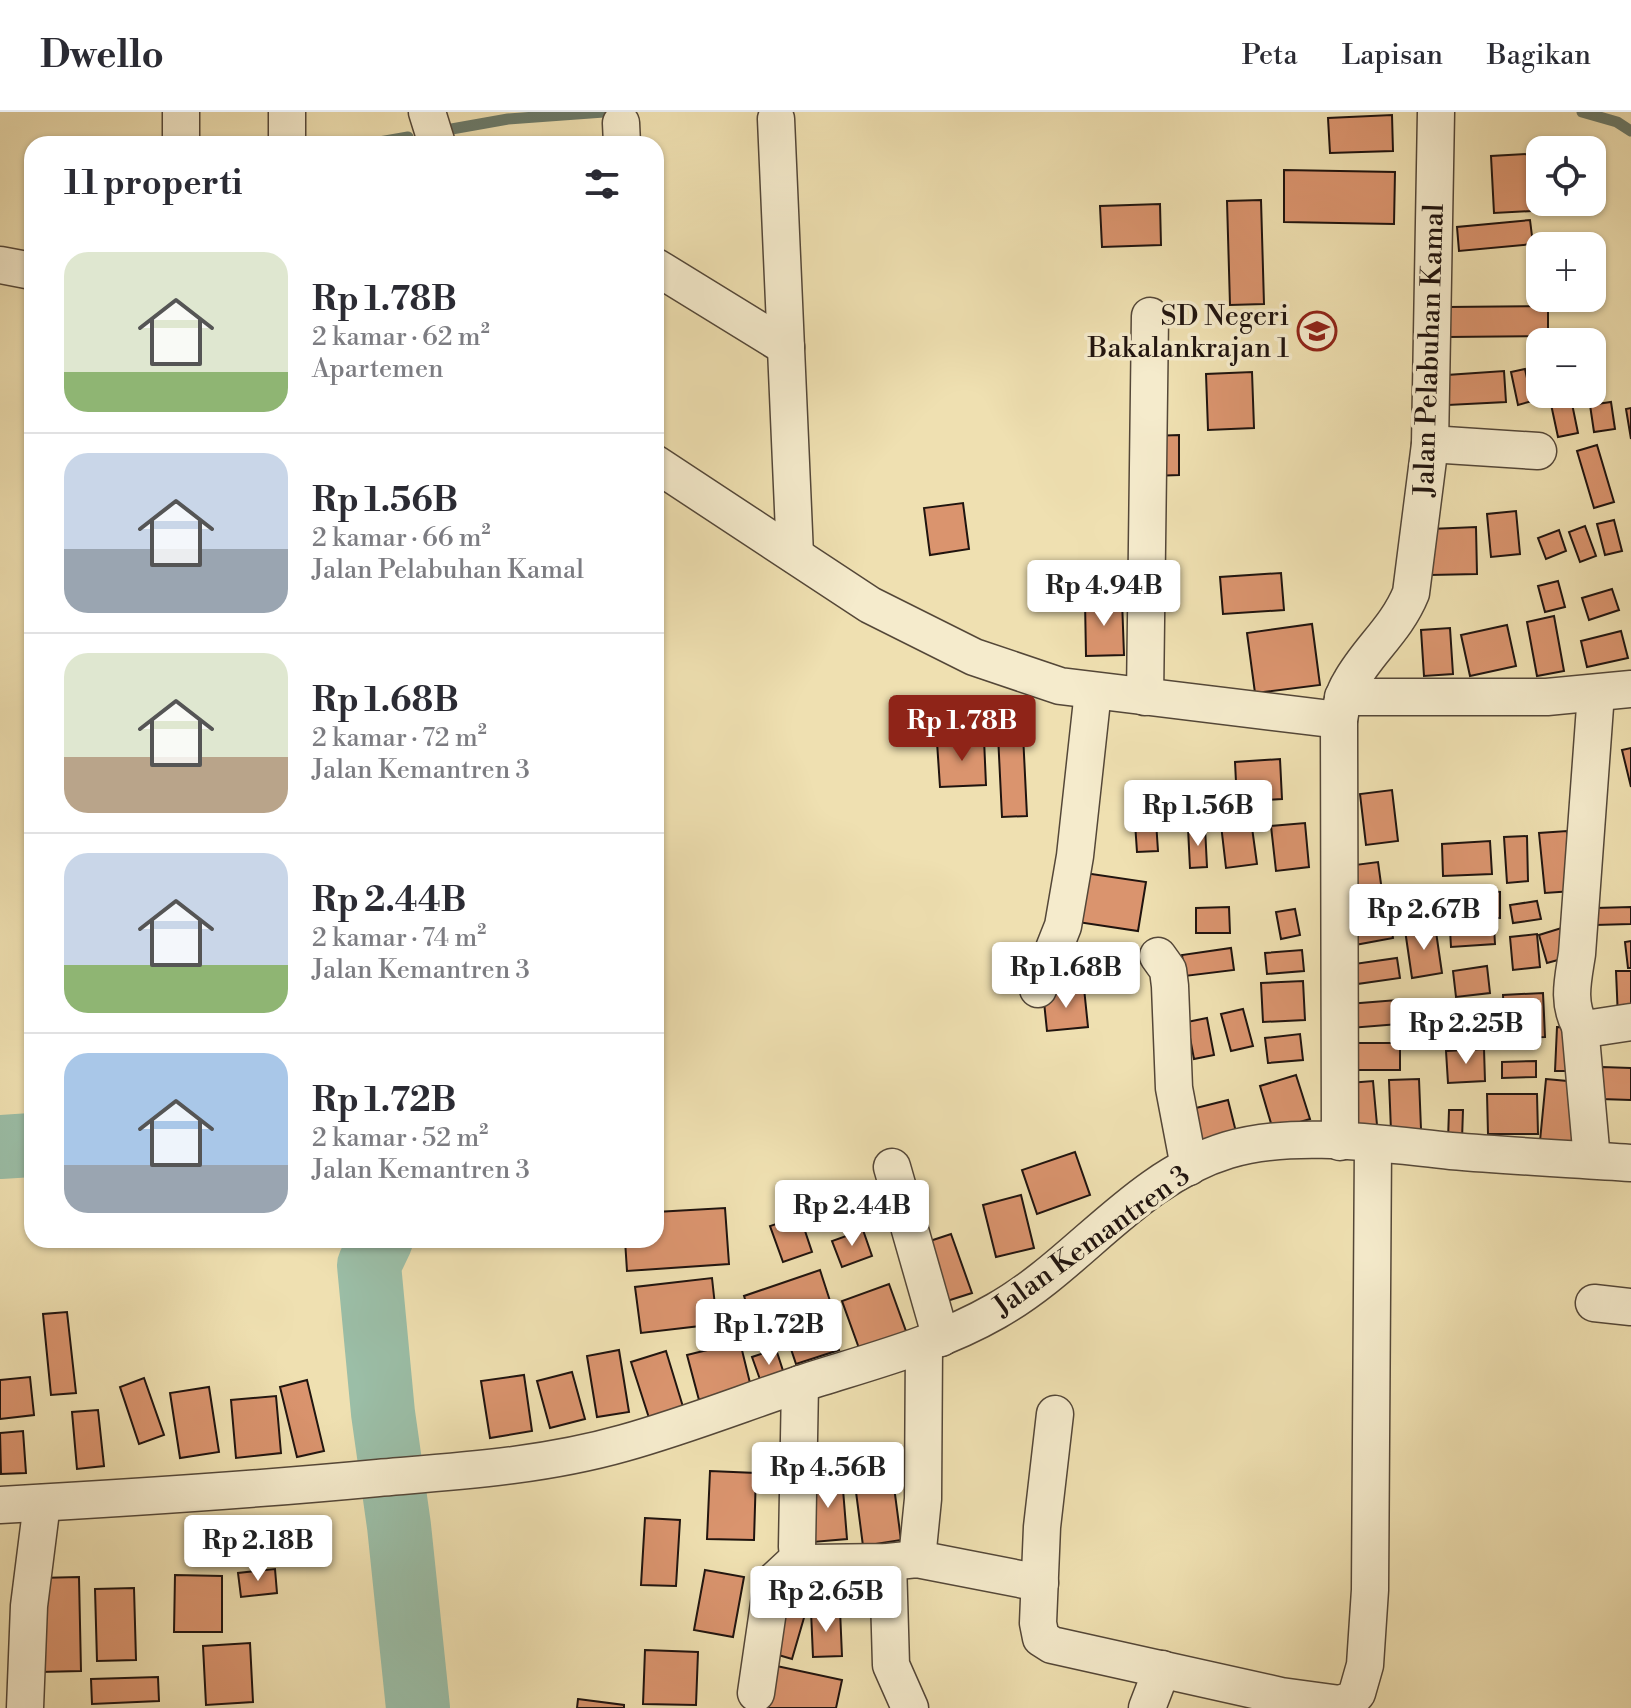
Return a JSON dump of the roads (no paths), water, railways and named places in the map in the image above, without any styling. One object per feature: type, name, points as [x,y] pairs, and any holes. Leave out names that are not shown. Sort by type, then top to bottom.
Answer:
[{"type":"street","points":[[181,112],[181,136]]},
{"type":"street","points":[[287,112],[287,136]]},
{"type":"street","points":[[427,112],[434,136]]},
{"type":"street","name":"Jalan Pelabuhan Kamal","points":[[1341,708],[1350,681],[1402,615],[1411,593],[1430,444],[1436,112]]},
{"type":"street","points":[[776,119],[795,555]]},
{"type":"street","points":[[0,265],[24,270]]},
{"type":"street","points":[[664,272],[786,347]]},
{"type":"street","points":[[1145,697],[1150,316]]},
{"type":"street","points":[[1430,444],[1538,451]]},
{"type":"street","points":[[664,469],[870,605],[974,657],[1060,686],[1145,697],[1341,708],[1614,691],[1571,994],[1572,1012],[1580,1026],[1592,1160]]},
{"type":"street","points":[[1038,989],[1066,912],[1093,691]]},
{"type":"street","points":[[1055,1414],[1042,1527],[1039,1632],[1046,1642],[1162,1669],[1280,1702],[1340,1704],[1351,1700],[1357,1693],[1365,1665],[1370,1590],[1341,708]]},
{"type":"street","points":[[1158,956],[1168,970],[1174,1088],[1189,1167]]},
{"type":"street","points":[[1580,1026],[1592,1028],[1631,1022]]},
{"type":"street","name":"Jalan Kemantren 3","points":[[0,1505],[271,1488],[523,1465],[624,1444],[932,1341],[977,1322],[1017,1299],[1130,1205],[1189,1167],[1225,1151],[1256,1143],[1357,1143],[1631,1163]]},
{"type":"street","points":[[892,1167],[901,1191],[932,1341],[923,1499],[903,1560],[891,1665],[910,1708]]},
{"type":"street","points":[[1594,1303],[1631,1307]]},
{"type":"street","points":[[800,1384],[797,1547],[800,1557],[809,1563],[903,1560],[1040,1583]]},
{"type":"street","points":[[25,1708],[29,1606],[42,1503]]},
{"type":"street","points":[[756,1693],[772,1583],[800,1557]]},
{"type":"street","points":[[1147,1708],[1162,1669]]},
{"type":"waterway","points":[[446,130],[508,119],[604,112]]},
{"type":"waterway","points":[[1582,112],[1617,122],[1631,131]]},
{"type":"waterway","points":[[0,1147],[24,1146]]},
{"type":"waterway","points":[[377,1248],[369,1265],[418,1708]]},
{"type":"place","name":"SD Negeri Bakalankrajan 1","points":[[1317,331]]}]
